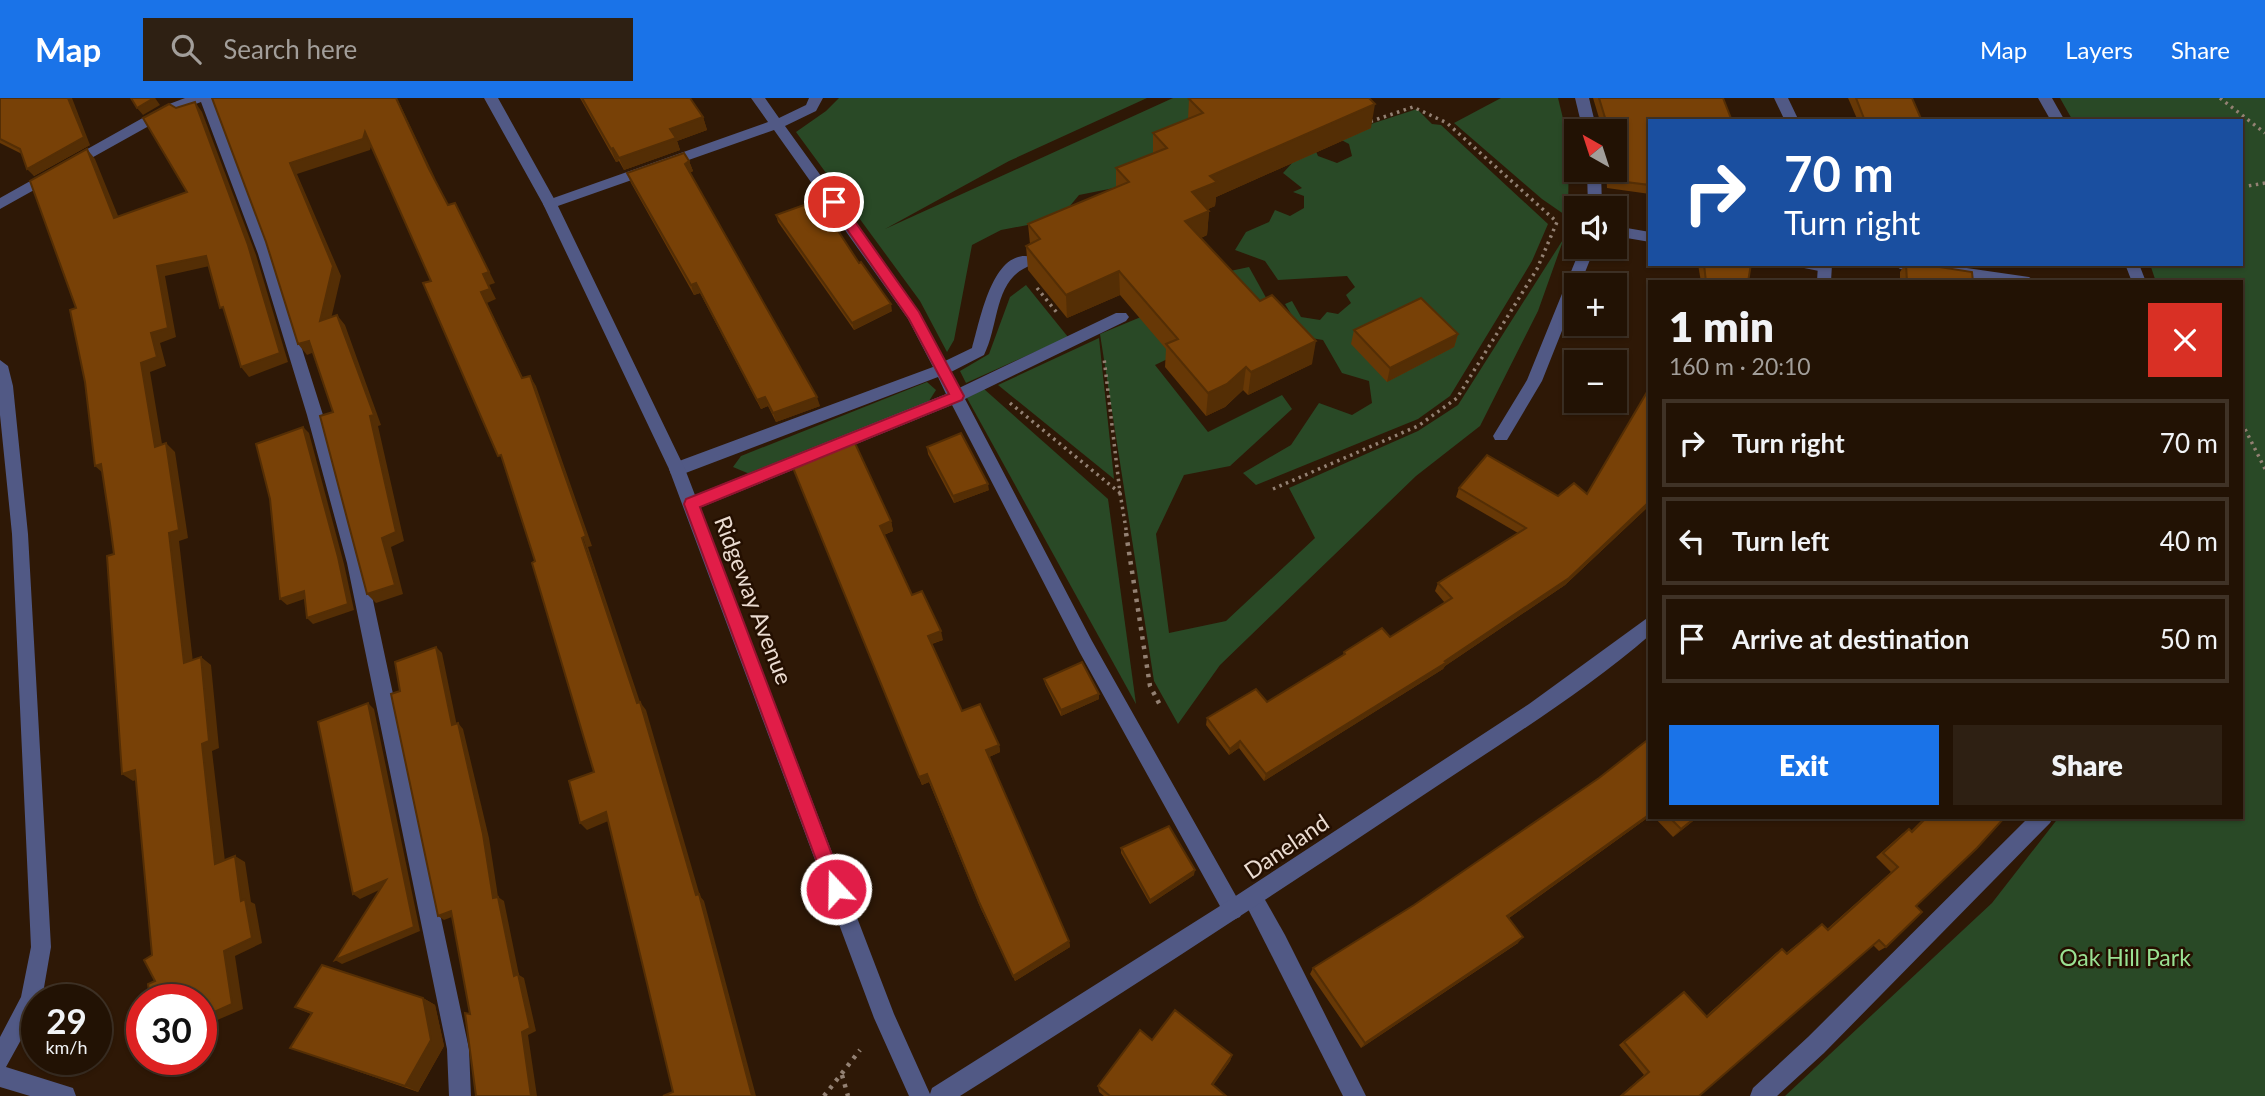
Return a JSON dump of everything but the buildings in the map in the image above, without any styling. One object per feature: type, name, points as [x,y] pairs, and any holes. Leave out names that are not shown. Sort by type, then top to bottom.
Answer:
[{"type":"street","points":[[0,204],[169,109],[198,98]]},
{"type":"street","points":[[206,98],[265,254],[315,415],[356,563],[458,1049],[460,1096]]},
{"type":"street","name":"Ridgeway Avenue","points":[[491,98],[550,204],[677,469],[885,1018],[920,1096]]},
{"type":"street","points":[[758,98],[914,316],[1086,647],[1234,910]]},
{"type":"street","points":[[550,204],[777,124],[811,108],[816,98]]},
{"type":"street","points":[[1582,98],[1587,119]]},
{"type":"street","points":[[1781,98],[1791,119]]},
{"type":"street","points":[[2045,98],[2057,119]]},
{"type":"street","points":[[1627,233],[1648,237]]},
{"type":"street","points":[[1501,436],[1534,381],[1583,259]]},
{"type":"street","points":[[677,469],[941,370],[979,351],[999,281],[1022,263]]},
{"type":"street","points":[[1914,266],[2015,280]]},
{"type":"street","points":[[691,504],[957,396],[1121,317]]},
{"type":"street","points":[[0,366],[5,386],[20,534],[41,947],[31,1000],[0,1059]]},
{"type":"street","name":"Daneland","points":[[940,1096],[1253,898],[1518,721],[1627,645],[1648,626]]},
{"type":"street","points":[[1760,1096],[1816,1045],[2041,819]]},
{"type":"street","points":[[1253,898],[1355,1096]]},
{"type":"street","points":[[0,1076],[65,1096]]},
{"type":"path","points":[[2220,98],[2265,133]]},
{"type":"path","points":[[1273,489],[1418,426],[1457,398],[1537,269],[1557,222],[1447,123],[1413,107],[1369,122]]},
{"type":"path","points":[[2243,187],[2265,183]]},
{"type":"path","points":[[1022,263],[1077,337]]},
{"type":"path","points":[[1100,326],[1120,493],[1150,686],[1162,709]]},
{"type":"path","points":[[985,383],[1120,493]]},
{"type":"path","points":[[2243,425],[2265,469]]},
{"type":"path","points":[[824,1096],[885,1018]]},
{"type":"path","points":[[842,1074],[848,1096]]},
{"type":"green space","points":[[839,98],[1147,98],[1009,161],[885,229],[1173,98],[1238,98],[1179,123],[1178,143],[1147,156],[1119,187],[1079,195],[1059,219],[1001,230],[972,245],[954,340],[947,352],[920,301],[796,132],[826,111]]},
{"type":"green space","points":[[1501,98],[1558,98],[1564,123],[1564,182],[1568,182],[1568,196],[1564,196],[1564,214],[1542,199],[1454,123]]},
{"type":"green space","name":"Oak Hill Park","points":[[2060,98],[2265,98],[2265,1096],[1785,1096],[1992,903],[2057,819],[2243,819],[2243,280],[2155,280],[2151,266],[2243,266],[2243,119],[2072,119]]},
{"type":"green space","points":[[1417,109],[1432,124],[1441,125],[1548,224],[1532,261],[1450,396],[1418,419],[1256,485],[1243,473],[1291,445],[1319,403],[1352,415],[1372,403],[1369,381],[1342,373],[1323,340],[1305,337],[1285,304],[1292,301],[1301,317],[1320,320],[1327,312],[1338,314],[1351,303],[1346,295],[1355,287],[1347,276],[1278,280],[1265,261],[1235,250],[1246,232],[1269,222],[1275,210],[1290,216],[1304,208],[1304,196],[1293,192],[1302,188],[1283,173],[1293,162],[1315,149],[1318,156],[1337,163],[1352,156],[1349,144],[1334,136]]},
{"type":"green space","points":[[1564,238],[1538,311],[1480,426],[1416,476],[1220,665],[1178,724],[1154,681],[1100,334],[1148,314],[1180,353],[1155,365],[1208,432],[1282,395],[1292,409],[1230,466],[1184,475],[1156,534],[1169,633],[1226,621],[1315,538],[1289,488],[1418,431],[1458,405]]},
{"type":"green space","points":[[1249,267],[1275,314],[1216,274]]},
{"type":"green space","points":[[1026,285],[1068,337],[966,383],[960,371],[989,354],[1010,297]]},
{"type":"green space","points":[[1099,338],[1114,479],[998,385]]},
{"type":"green space","points":[[927,382],[936,390],[929,401],[752,475],[733,467],[741,456]]},
{"type":"green space","points":[[984,389],[1108,499],[1136,704],[967,398]]},
{"type":"route","points":[[834,202],[914,316],[957,396],[691,504],[836,889]]}]
